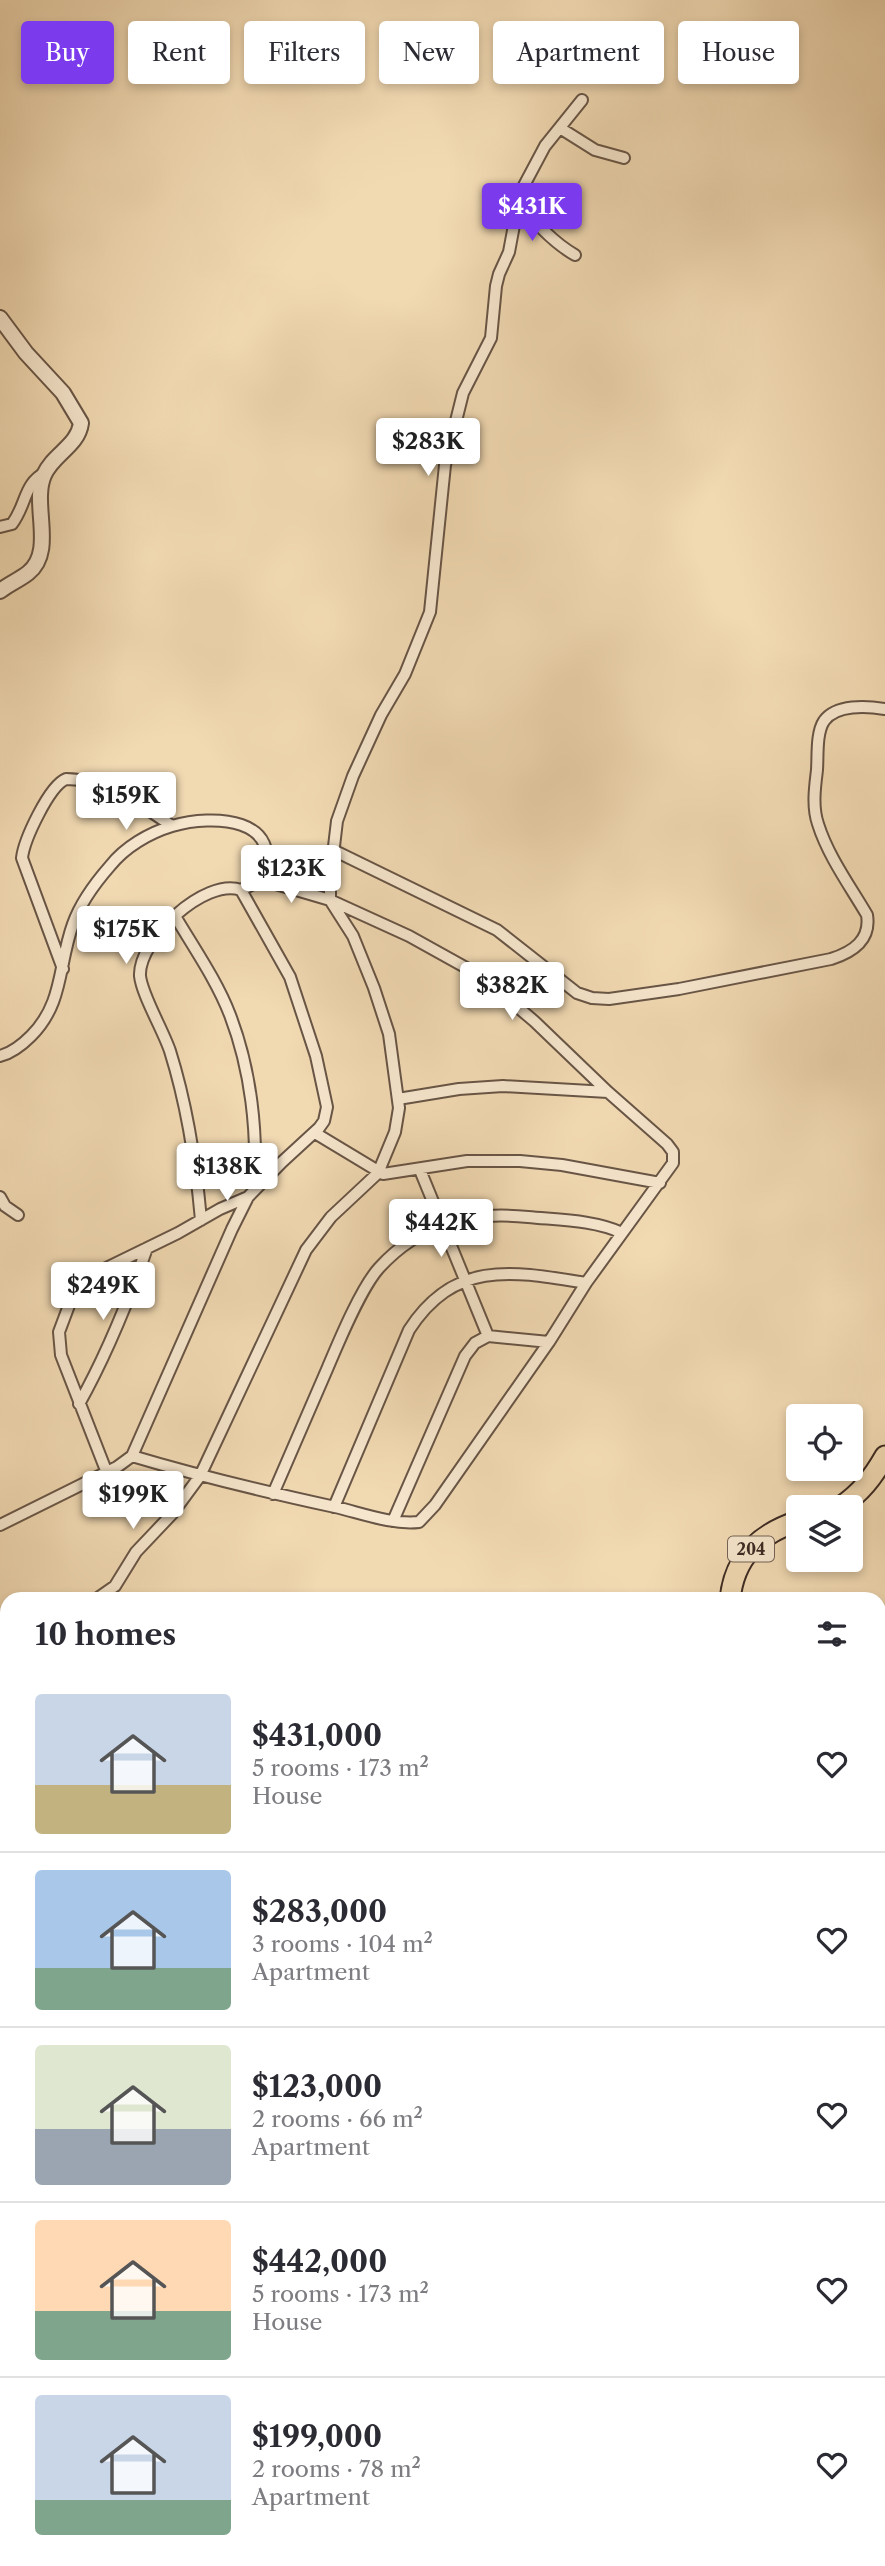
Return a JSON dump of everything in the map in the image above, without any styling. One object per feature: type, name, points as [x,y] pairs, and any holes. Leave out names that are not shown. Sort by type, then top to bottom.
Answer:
[{"type":"highway","points":[[855,1495],[863,1489],[885,1455]]},
{"type":"highway","name":"204","points":[[732,1592],[736,1570],[750,1550],[767,1534],[786,1526]]},
{"type":"street","points":[[106,1592],[115,1586],[136,1552],[172,1514],[200,1476],[306,1250],[331,1217],[378,1172],[395,1132],[398,1098],[389,1034],[353,936],[330,900],[332,850],[337,821],[342,802],[381,715],[405,674],[430,612],[445,465],[463,393],[491,338],[496,286],[509,252],[518,200],[545,146],[582,100]]},
{"type":"street","points":[[560,128],[595,150],[624,158]]},
{"type":"street","points":[[518,200],[540,228],[575,256]]},
{"type":"street","points":[[0,318],[26,353],[63,393],[81,420],[78,435],[56,456],[46,472],[39,497],[42,547],[29,572],[0,591]]},
{"type":"street","points":[[0,527],[12,524],[23,505],[29,485],[36,477],[46,472]]},
{"type":"street","points":[[332,850],[497,930],[577,993],[592,998],[609,999],[679,989],[831,959],[846,954],[860,944],[869,925],[867,915],[826,844],[817,822],[815,782],[820,730],[825,720],[833,713],[852,707],[885,709]]},
{"type":"street","points":[[63,969],[22,858],[25,844],[54,787],[66,779],[99,784],[137,802],[172,826]]},
{"type":"street","points":[[0,1056],[9,1054],[27,1041],[43,1024],[52,1010],[73,923],[111,864],[146,836],[172,826],[212,822],[241,824],[256,830],[264,841],[265,872],[262,880]]},
{"type":"street","points":[[132,1456],[273,1494],[393,1521],[419,1522],[429,1513],[549,1342],[586,1283],[660,1183],[673,1163],[674,1153],[488,981],[409,936],[330,900],[262,880],[241,890],[234,888],[214,891],[175,916],[147,948],[140,975],[142,986],[169,1048],[181,1087],[201,1220]]},
{"type":"street","points":[[0,1525],[107,1473],[132,1456],[228,1236],[251,1194],[324,1121],[327,1107],[313,1047],[285,965],[241,890]]},
{"type":"street","points":[[175,916],[230,1014],[246,1067],[255,1155],[251,1194]]},
{"type":"street","points":[[398,1098],[503,1086],[608,1092]]},
{"type":"street","points":[[314,1133],[378,1172],[389,1174],[467,1161],[520,1161],[562,1165],[660,1183]]},
{"type":"street","points":[[420,1170],[488,1336]]},
{"type":"street","points":[[107,1473],[61,1355],[59,1332],[74,1292],[85,1281],[251,1194]]},
{"type":"street","points":[[0,1198],[5,1206],[18,1215]]},
{"type":"street","points":[[273,1494],[337,1347],[377,1269],[409,1241],[433,1227],[466,1217],[516,1216],[570,1221],[622,1233]]},
{"type":"street","points":[[79,1404],[99,1370],[125,1312],[147,1248]]},
{"type":"street","points":[[334,1507],[409,1330],[423,1309],[438,1294],[467,1280],[499,1273],[533,1274],[586,1283]]},
{"type":"street","points":[[393,1521],[465,1356],[475,1343],[488,1336],[549,1342]]}]
